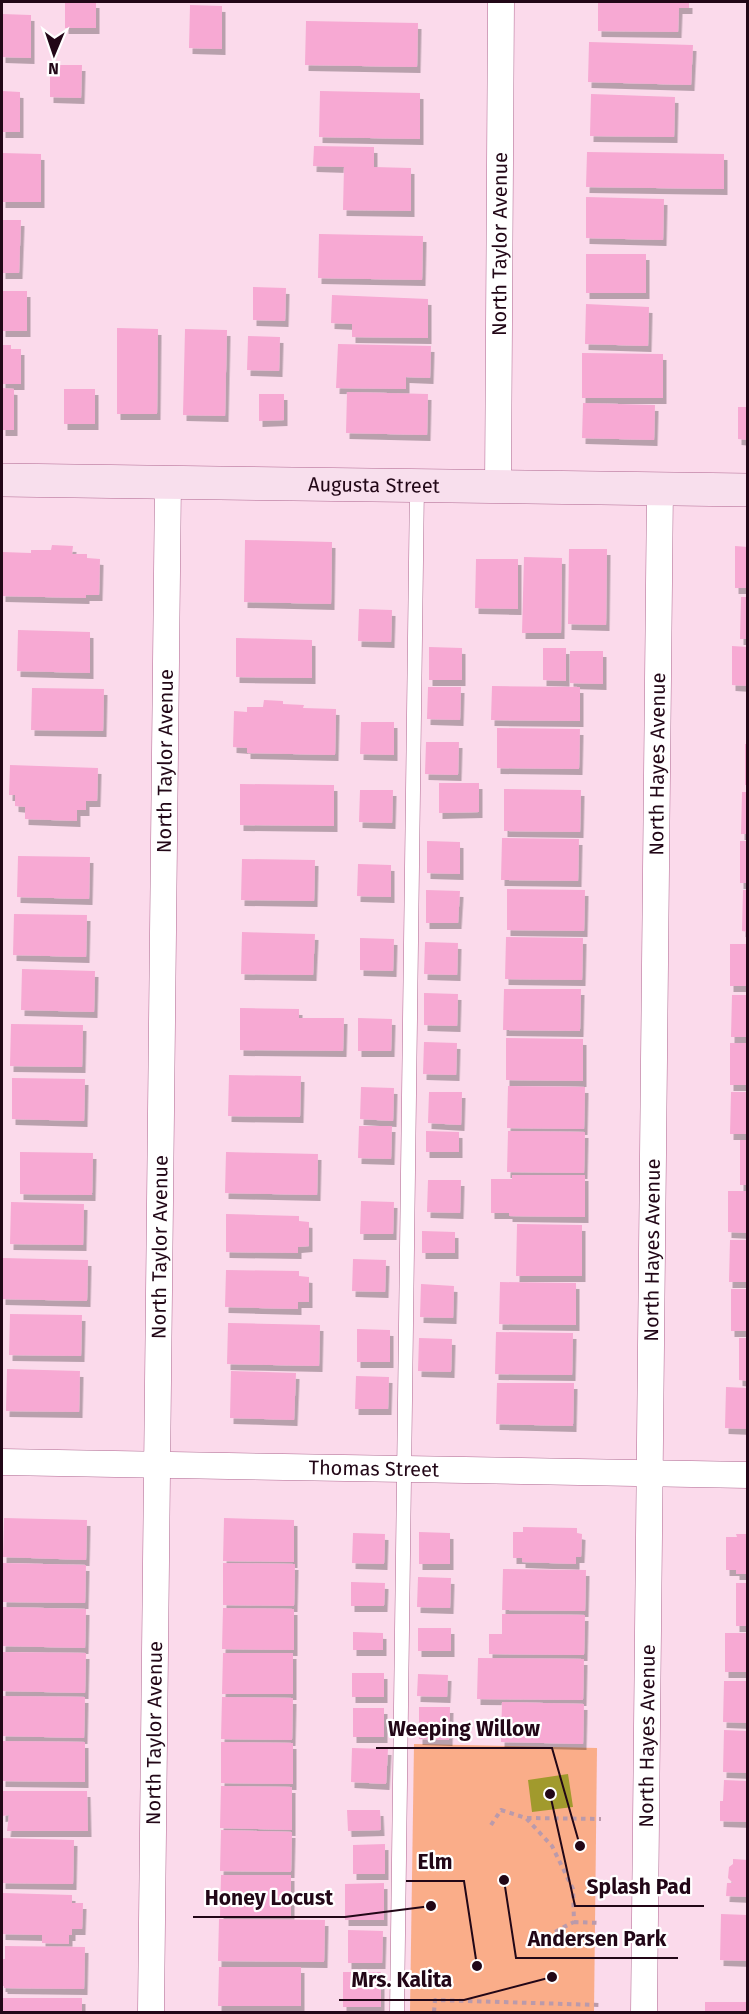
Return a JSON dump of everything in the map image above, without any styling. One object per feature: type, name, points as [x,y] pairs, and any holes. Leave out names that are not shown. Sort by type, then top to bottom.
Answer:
[{"type":"street","name":"North Taylor Avenue","points":[[498,486],[501,2]]},
{"type":"street","name":"Augusta Street","points":[[2,480],[747,490]]},
{"type":"street","name":"North Taylor Avenue","points":[[151,2013],[168,482]]},
{"type":"street","name":"North Hayes Avenue","points":[[644,2013],[660,488]]},
{"type":"street","name":"Thomas Street","points":[[2,1462],[747,1475]]},
{"type":"lane","points":[[397,2013],[417,485]]},
{"type":"path","points":[[491,1825],[501,1810],[526,1818],[601,1819]]},
{"type":"path","points":[[526,1818],[552,1846],[573,1889],[574,1922]]},
{"type":"path","points":[[525,1937],[552,1936],[574,1922],[600,1923]]},
{"type":"path","points":[[434,2013],[435,2000],[598,2006]]},
{"type":"shaded area","points":[[414,1744],[597,1748],[594,2012],[410,2012]]},
{"type":"shaded area","points":[[568,1774],[573,1807],[532,1812],[528,1780]]},
{"type":"building","points":[[65,2],[96,2],[96,28],[65,28]]},
{"type":"building","points":[[598,2],[689,2],[689,8],[679,8],[678,32],[598,31]]},
{"type":"building","points":[[190,5],[222,6],[222,49],[189,48]]},
{"type":"building","points":[[2,14],[31,15],[31,58],[2,57]]},
{"type":"building","points":[[306,21],[418,23],[417,67],[305,65]]},
{"type":"building","points":[[589,42],[693,45],[691,85],[588,82]]},
{"type":"building","points":[[50,65],[82,65],[81,98],[50,97]]},
{"type":"building","points":[[2,91],[20,92],[20,132],[2,132]]},
{"type":"building","points":[[320,91],[420,93],[420,139],[319,137]]},
{"type":"building","points":[[591,94],[675,97],[674,137],[590,136]]},
{"type":"building","points":[[314,146],[374,147],[374,167],[411,168],[411,211],[343,210],[344,167],[313,166]]},
{"type":"building","points":[[587,152],[724,154],[724,189],[586,187]]},
{"type":"building","points":[[2,153],[41,154],[41,202],[2,202]]},
{"type":"building","points":[[586,197],[664,199],[663,240],[586,238]]},
{"type":"building","points":[[2,220],[21,220],[19,273],[2,273]]},
{"type":"building","points":[[319,234],[423,236],[422,280],[318,278]]},
{"type":"building","points":[[586,254],[646,254],[646,293],[586,293]]},
{"type":"building","points":[[253,287],[286,288],[285,321],[253,320]]},
{"type":"building","points":[[2,291],[27,291],[27,331],[2,331]]},
{"type":"building","points":[[332,295],[428,299],[428,338],[352,337],[352,324],[331,323]]},
{"type":"building","points":[[586,304],[649,307],[648,346],[585,344]]},
{"type":"building","points":[[117,328],[158,329],[157,414],[117,414]]},
{"type":"building","points":[[185,329],[227,330],[225,416],[183,415]]},
{"type":"building","points":[[248,336],[280,337],[279,371],[247,370]]},
{"type":"building","points":[[338,344],[431,346],[430,378],[406,377],[406,389],[336,388]]},
{"type":"building","points":[[2,345],[11,345],[11,349],[21,349],[21,384],[2,384]]},
{"type":"building","points":[[582,353],[663,354],[663,398],[582,398]]},
{"type":"building","points":[[2,388],[14,389],[14,430],[2,430]]},
{"type":"building","points":[[64,389],[95,389],[95,424],[64,424]]},
{"type":"building","points":[[347,392],[428,394],[427,435],[346,433]]},
{"type":"building","points":[[259,394],[284,394],[284,420],[259,421]]},
{"type":"building","points":[[583,403],[655,405],[654,440],[582,438]]},
{"type":"building","points":[[738,407],[748,407],[748,440],[738,439]]},
{"type":"building","points":[[245,540],[332,542],[331,604],[244,602]]},
{"type":"building","points":[[52,545],[73,546],[72,554],[87,554],[87,558],[100,559],[99,595],[86,595],[86,598],[2,596],[2,552],[31,553],[31,550],[51,550]]},
{"type":"building","points":[[735,546],[748,547],[748,588],[735,588]]},
{"type":"building","points":[[569,549],[607,549],[606,625],[568,624]]},
{"type":"building","points":[[524,557],[562,558],[561,633],[522,633]]},
{"type":"building","points":[[476,559],[518,559],[518,609],[475,608]]},
{"type":"building","points":[[741,597],[748,597],[748,639],[740,639]]},
{"type":"building","points":[[359,609],[392,610],[391,642],[358,641]]},
{"type":"building","points":[[18,630],[90,632],[90,673],[17,671]]},
{"type":"building","points":[[236,638],[312,640],[312,678],[236,677]]},
{"type":"building","points":[[732,646],[748,647],[748,686],[732,685]]},
{"type":"building","points":[[429,647],[462,648],[462,680],[429,680]]},
{"type":"building","points":[[543,648],[566,648],[566,681],[543,680]]},
{"type":"building","points":[[570,651],[603,651],[603,684],[570,683]]},
{"type":"building","points":[[492,686],[580,687],[580,721],[491,720]]},
{"type":"building","points":[[428,687],[461,687],[460,720],[427,719]]},
{"type":"building","points":[[32,688],[104,689],[103,731],[31,730]]},
{"type":"building","points":[[264,700],[304,705],[303,708],[336,709],[335,755],[247,753],[247,748],[233,747],[234,711],[247,712],[247,707],[263,707]]},
{"type":"building","points":[[361,722],[394,722],[394,755],[360,754]]},
{"type":"building","points":[[497,728],[580,729],[579,769],[497,768]]},
{"type":"building","points":[[426,742],[459,742],[458,775],[425,774]]},
{"type":"building","points":[[745,744],[748,744],[748,785],[745,785]]},
{"type":"building","points":[[10,765],[98,768],[97,801],[86,801],[86,810],[77,810],[77,821],[25,819],[25,807],[15,806],[15,795],[9,795]]},
{"type":"building","points":[[439,783],[479,783],[479,812],[439,813]]},
{"type":"building","points":[[240,784],[334,785],[334,826],[240,825]]},
{"type":"building","points":[[504,789],[581,790],[580,832],[504,831]]},
{"type":"building","points":[[360,790],[393,790],[392,823],[359,822]]},
{"type":"building","points":[[742,792],[748,792],[748,834],[741,834]]},
{"type":"building","points":[[502,838],[579,839],[578,881],[501,880]]},
{"type":"building","points":[[427,841],[460,842],[460,874],[427,873]]},
{"type":"building","points":[[740,841],[748,841],[748,883],[740,883]]},
{"type":"building","points":[[18,856],[90,857],[89,899],[17,897]]},
{"type":"building","points":[[242,859],[315,860],[314,901],[241,900]]},
{"type":"building","points":[[358,864],[391,865],[391,897],[357,896]]},
{"type":"building","points":[[507,889],[585,890],[584,931],[507,930]]},
{"type":"building","points":[[426,890],[460,891],[458,923],[426,923]]},
{"type":"building","points":[[743,890],[748,890],[748,932],[742,931]]},
{"type":"building","points":[[14,914],[87,915],[86,957],[13,955]]},
{"type":"building","points":[[242,932],[315,934],[313,975],[241,974]]},
{"type":"building","points":[[506,937],[583,938],[582,980],[505,979]]},
{"type":"building","points":[[360,938],[394,939],[393,971],[360,970]]},
{"type":"building","points":[[425,942],[458,943],[457,975],[424,974]]},
{"type":"building","points":[[730,944],[748,944],[748,986],[730,986]]},
{"type":"building","points":[[22,969],[95,971],[94,1012],[21,1010]]},
{"type":"building","points":[[504,989],[581,989],[580,1031],[503,1030]]},
{"type":"building","points":[[424,993],[458,994],[457,1026],[424,1025]]},
{"type":"building","points":[[732,995],[748,995],[748,1037],[731,1037]]},
{"type":"building","points":[[240,1008],[299,1009],[299,1018],[344,1018],[343,1051],[240,1050]]},
{"type":"building","points":[[358,1018],[392,1019],[391,1051],[358,1051]]},
{"type":"building","points":[[11,1024],[83,1025],[82,1067],[10,1066]]},
{"type":"building","points":[[506,1038],[583,1039],[583,1081],[506,1080]]},
{"type":"building","points":[[424,1042],[457,1043],[456,1075],[423,1074]]},
{"type":"building","points":[[730,1043],[748,1043],[748,1085],[730,1085]]},
{"type":"building","points":[[229,1075],[301,1076],[300,1117],[228,1116]]},
{"type":"building","points":[[12,1078],[85,1079],[84,1121],[12,1119]]},
{"type":"building","points":[[508,1086],[585,1087],[584,1129],[507,1128]]},
{"type":"building","points":[[361,1087],[394,1088],[393,1121],[360,1119]]},
{"type":"building","points":[[429,1092],[462,1092],[461,1125],[428,1123]]},
{"type":"building","points":[[731,1092],[748,1092],[748,1134],[730,1134]]},
{"type":"building","points":[[359,1126],[392,1126],[391,1159],[358,1158]]},
{"type":"building","points":[[426,1131],[459,1132],[459,1152],[426,1152]]},
{"type":"building","points":[[508,1131],[585,1132],[584,1173],[507,1172]]},
{"type":"building","points":[[740,1140],[748,1140],[748,1185],[740,1185]]},
{"type":"building","points":[[20,1152],[93,1153],[92,1195],[20,1194]]},
{"type":"building","points":[[226,1152],[318,1154],[317,1195],[225,1193]]},
{"type":"building","points":[[512,1175],[585,1175],[585,1217],[509,1216],[509,1213],[491,1213],[491,1179],[512,1179]]},
{"type":"building","points":[[428,1180],[461,1180],[460,1213],[427,1212]]},
{"type":"building","points":[[728,1191],[748,1191],[748,1233],[728,1232]]},
{"type":"building","points":[[361,1201],[394,1202],[393,1234],[360,1234]]},
{"type":"building","points":[[11,1202],[84,1204],[83,1245],[10,1244]]},
{"type":"building","points":[[226,1214],[299,1216],[299,1221],[309,1222],[309,1246],[298,1247],[298,1253],[226,1252]]},
{"type":"building","points":[[517,1224],[582,1225],[582,1276],[516,1276]]},
{"type":"building","points":[[422,1231],[455,1232],[455,1253],[422,1253]]},
{"type":"building","points":[[730,1240],[748,1240],[748,1282],[729,1282]]},
{"type":"building","points":[[2,1258],[88,1260],[87,1301],[2,1299]]},
{"type":"building","points":[[353,1259],[386,1260],[385,1292],[352,1291]]},
{"type":"building","points":[[226,1270],[299,1271],[299,1276],[309,1277],[309,1302],[298,1302],[298,1309],[225,1307]]},
{"type":"building","points":[[500,1282],[576,1283],[576,1325],[499,1324]]},
{"type":"building","points":[[421,1284],[454,1286],[453,1318],[420,1317]]},
{"type":"building","points":[[731,1289],[748,1289],[748,1331],[731,1331]]},
{"type":"building","points":[[10,1314],[82,1315],[81,1356],[9,1355]]},
{"type":"building","points":[[228,1323],[320,1325],[319,1366],[227,1364]]},
{"type":"building","points":[[357,1329],[390,1330],[390,1362],[357,1362]]},
{"type":"building","points":[[496,1332],[573,1333],[572,1375],[495,1374]]},
{"type":"building","points":[[419,1338],[452,1339],[451,1372],[418,1371]]},
{"type":"building","points":[[739,1338],[748,1338],[748,1381],[739,1380]]},
{"type":"building","points":[[7,1369],[80,1371],[79,1412],[6,1411]]},
{"type":"building","points":[[231,1371],[296,1373],[294,1420],[230,1418]]},
{"type":"building","points":[[356,1376],[389,1377],[388,1409],[355,1409]]},
{"type":"building","points":[[497,1383],[574,1383],[573,1426],[496,1424]]},
{"type":"building","points":[[726,1387],[748,1388],[748,1429],[725,1428]]},
{"type":"building","points":[[4,1518],[87,1520],[86,1560],[3,1557]]},
{"type":"building","points":[[224,1518],[294,1520],[294,1562],[223,1561]]},
{"type":"building","points":[[523,1527],[577,1528],[577,1533],[582,1534],[581,1557],[576,1557],[576,1564],[522,1562],[522,1558],[513,1558],[513,1532],[523,1532]]},
{"type":"building","points":[[419,1532],[450,1533],[450,1564],[419,1564]]},
{"type":"building","points":[[353,1533],[385,1534],[384,1564],[352,1563]]},
{"type":"building","points":[[736,1534],[748,1534],[748,1574],[736,1574],[736,1570],[726,1570],[726,1537],[737,1537]]},
{"type":"building","points":[[3,1563],[86,1565],[85,1603],[3,1602]]},
{"type":"building","points":[[223,1563],[295,1564],[294,1606],[223,1605]]},
{"type":"building","points":[[503,1569],[586,1570],[585,1611],[502,1610]]},
{"type":"building","points":[[418,1577],[451,1578],[450,1608],[417,1607]]},
{"type":"building","points":[[351,1582],[385,1583],[384,1606],[351,1606]]},
{"type":"building","points":[[736,1583],[748,1583],[748,1626],[736,1626]]},
{"type":"building","points":[[3,1607],[86,1609],[85,1648],[2,1646]]},
{"type":"building","points":[[223,1608],[294,1609],[294,1650],[222,1649]]},
{"type":"building","points":[[502,1614],[585,1615],[584,1655],[489,1654],[489,1634],[502,1634]]},
{"type":"building","points":[[418,1628],[451,1628],[451,1651],[418,1651]]},
{"type":"building","points":[[353,1632],[383,1633],[383,1650],[353,1650]]},
{"type":"building","points":[[725,1633],[748,1633],[748,1672],[725,1672]]},
{"type":"building","points":[[2,1652],[86,1653],[85,1693],[2,1691]]},
{"type":"building","points":[[223,1653],[293,1653],[293,1694],[222,1694]]},
{"type":"building","points":[[478,1658],[584,1659],[583,1700],[477,1699]]},
{"type":"building","points":[[352,1673],[384,1673],[384,1697],[352,1697]]},
{"type":"building","points":[[418,1674],[448,1675],[447,1697],[417,1696]]},
{"type":"building","points":[[724,1681],[748,1681],[748,1723],[723,1722]]},
{"type":"building","points":[[2,1696],[85,1697],[84,1738],[2,1736]]},
{"type":"building","points":[[222,1697],[293,1698],[292,1740],[221,1739]]},
{"type":"building","points":[[502,1702],[584,1704],[583,1744],[501,1742]]},
{"type":"building","points":[[419,1707],[450,1707],[449,1740],[419,1739]]},
{"type":"building","points":[[353,1708],[384,1708],[384,1737],[353,1737]]},
{"type":"building","points":[[724,1730],[748,1731],[748,1773],[723,1772]]},
{"type":"building","points":[[2,1741],[85,1742],[85,1782],[2,1781]]},
{"type":"building","points":[[221,1742],[293,1743],[293,1784],[221,1783]]},
{"type":"building","points":[[352,1748],[388,1749],[386,1784],[351,1782]]},
{"type":"building","points":[[724,1780],[748,1781],[748,1822],[720,1821],[720,1801],[723,1801]]},
{"type":"building","points":[[221,1786],[292,1787],[292,1830],[220,1828]]},
{"type":"building","points":[[2,1791],[87,1791],[88,1831],[7,1831],[9,1815],[2,1816]]},
{"type":"building","points":[[347,1810],[380,1810],[381,1830],[348,1831]]},
{"type":"building","points":[[221,1830],[292,1832],[291,1872],[220,1871]]},
{"type":"building","points":[[2,1838],[74,1840],[73,1884],[2,1883]]},
{"type":"building","points":[[385,1844],[385,1874],[353,1874],[353,1845]]},
{"type":"building","points":[[733,1859],[748,1860],[748,1897],[726,1896],[727,1883],[733,1883],[728,1878],[729,1867],[733,1864]]},
{"type":"building","points":[[221,1875],[291,1875],[291,1917],[220,1917]]},
{"type":"building","points":[[384,1883],[384,1920],[345,1920],[345,1884]]},
{"type":"building","points":[[2,1893],[72,1895],[72,1903],[83,1903],[82,1929],[72,1929],[69,1944],[42,1943],[42,1935],[2,1934]]},
{"type":"building","points":[[721,1914],[748,1915],[748,1961],[720,1960]]},
{"type":"building","points":[[219,1919],[325,1920],[324,1962],[218,1961]]},
{"type":"building","points":[[348,1930],[383,1931],[382,1963],[348,1963]]},
{"type":"building","points":[[5,1946],[85,1947],[84,1989],[4,1988],[2,1986],[2,1959],[5,1959]]},
{"type":"building","points":[[219,1967],[301,1967],[301,2006],[218,2006]]},
{"type":"building","points":[[343,1972],[381,1972],[381,2007],[343,2007]]},
{"type":"building","points":[[2,1998],[82,1998],[82,2012],[2,2012]]},
{"type":"building","points":[[705,2002],[748,2002],[748,2012],[705,2012]]},
{"type":"place","name":"Splash Pad","points":[[550,1794]]},
{"type":"place","name":"Weeping Willow","points":[[580,1846]]},
{"type":"place","name":"Andersen Park","points":[[504,1880]]},
{"type":"place","name":"Honey Locust","points":[[431,1906]]},
{"type":"place","name":"Elm","points":[[477,1966]]},
{"type":"place","name":"Mrs. Kalita","points":[[552,1977]]}]
